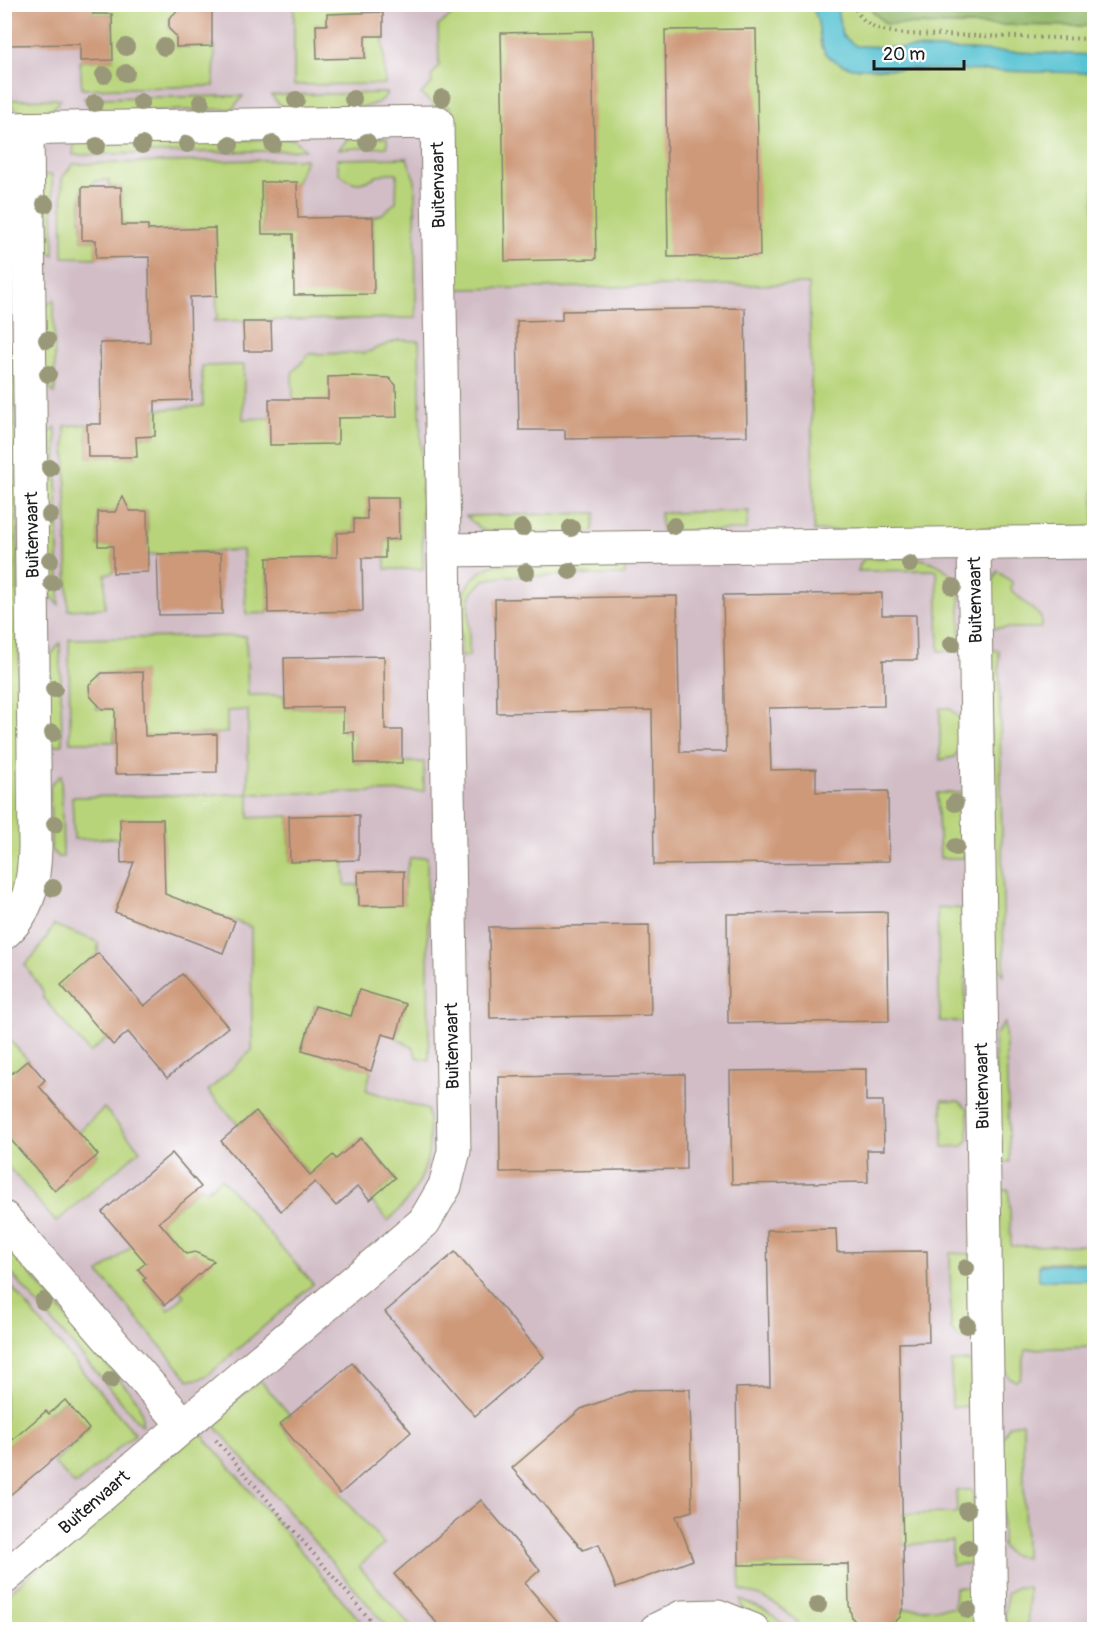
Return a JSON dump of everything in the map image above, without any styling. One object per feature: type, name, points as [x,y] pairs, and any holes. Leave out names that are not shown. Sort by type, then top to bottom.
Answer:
[{"type":"street","name":"Buitenvaart","points":[[4,933],[14,924],[28,903],[34,876],[35,848],[16,129],[437,122],[454,1151],[445,1186],[424,1222],[4,1578]]},
{"type":"street","name":"Buitenvaart","points":[[445,550],[1095,542]]},
{"type":"street","name":"Buitenvaart","points":[[974,543],[991,1629]]},
{"type":"street","points":[[4,1218],[184,1425]]},
{"type":"street","points":[[656,1629],[682,1617],[718,1616],[753,1629]]},
{"type":"path","points":[[853,4],[858,16],[878,30],[906,34],[1095,39]]},
{"type":"shaded area","points":[[5,5],[824,5],[1094,59],[1094,1629],[5,1630]]},
{"type":"green space","points":[[453,4],[811,5],[817,13],[821,47],[842,65],[853,68],[1094,73],[1094,527],[814,531],[809,284],[455,289],[450,107],[436,107],[421,94],[432,83],[431,77],[439,65],[438,26],[453,14]]},
{"type":"green space","points":[[93,5],[175,5],[176,14],[169,18],[169,29],[176,32],[176,47],[215,46],[214,86],[82,89],[80,61],[113,60],[112,14],[93,14]]},
{"type":"green space","points":[[294,5],[363,5],[363,13],[328,14],[327,25],[316,25],[317,59],[365,58],[365,36],[383,36],[385,84],[294,85]]},
{"type":"green space","points":[[836,5],[870,5],[872,11],[887,24],[1094,26],[1094,55],[856,46],[842,35]]},
{"type":"green space","points":[[870,5],[1094,5],[1094,26],[886,24],[872,11]]},
{"type":"green space","points":[[387,93],[372,105],[344,109],[291,108],[280,105],[271,95]]},
{"type":"green space","points":[[243,96],[232,109],[101,112],[91,109],[84,98]]},
{"type":"green space","points":[[61,99],[48,111],[37,113],[18,111],[6,100]]},
{"type":"green space","points":[[349,138],[387,138],[387,147],[339,149]]},
{"type":"green space","points":[[294,139],[305,150],[73,155],[74,142]]},
{"type":"green space","points":[[407,158],[415,181],[416,318],[214,321],[217,318],[215,229],[148,230],[148,225],[122,225],[121,187],[109,187],[109,180],[94,181],[93,187],[82,187],[80,220],[82,220],[82,240],[96,240],[96,258],[63,257],[62,178],[73,164],[306,159],[297,182],[261,183],[262,234],[293,234],[374,293],[373,217],[382,214],[396,202],[397,173],[387,173],[362,183],[355,183],[339,173],[337,159]]},
{"type":"green space","points":[[44,175],[52,175],[54,255],[46,251],[40,243]]},
{"type":"green space","points":[[5,176],[11,181],[12,252],[5,265]]},
{"type":"green space","points":[[54,299],[55,394],[43,382],[42,309]]},
{"type":"green space","points":[[398,340],[419,341],[423,569],[385,569],[385,540],[399,539],[398,498],[367,498],[367,519],[354,519],[354,532],[337,533],[337,557],[267,559],[268,613],[246,614],[243,550],[145,555],[148,545],[147,511],[130,511],[118,506],[115,512],[98,512],[98,546],[113,546],[113,573],[105,574],[105,608],[68,610],[65,426],[87,424],[88,457],[136,457],[136,437],[155,436],[155,410],[203,406],[202,366],[244,365],[243,419],[269,418],[293,399],[292,373],[309,354],[365,353]]},
{"type":"green space","points":[[5,341],[14,355],[22,843],[18,879],[5,911],[8,853]]},
{"type":"green space","points":[[56,427],[59,605],[47,591],[46,436]]},
{"type":"green space","points":[[749,511],[746,530],[662,531],[660,513]]},
{"type":"green space","points":[[596,513],[593,532],[491,534],[479,528],[466,516]]},
{"type":"green space","points":[[866,558],[921,559],[945,569],[954,578],[960,592],[960,650],[939,651],[937,570],[858,571],[861,562]]},
{"type":"green space","points":[[498,564],[625,564],[625,575],[507,576],[484,580],[472,593],[469,602],[469,656],[461,657],[460,614],[466,589],[472,579],[483,570]]},
{"type":"green space","points":[[997,571],[1012,582],[1011,590],[1041,617],[1041,628],[989,628],[990,592]]},
{"type":"green space","points":[[246,636],[248,695],[284,695],[285,708],[343,707],[343,732],[354,732],[355,763],[424,762],[424,791],[249,794],[249,818],[289,816],[290,862],[344,860],[345,885],[358,885],[359,906],[404,904],[405,881],[410,858],[427,857],[429,1060],[416,1057],[414,1048],[396,1038],[406,1004],[359,991],[351,1016],[315,1006],[302,1049],[371,1071],[366,1090],[428,1110],[429,1143],[424,1171],[410,1196],[388,1221],[370,1200],[395,1178],[361,1138],[337,1159],[333,1156],[310,1175],[256,1111],[239,1125],[208,1091],[252,1050],[251,927],[164,894],[163,819],[121,819],[121,838],[74,839],[72,797],[248,794],[248,710],[227,711],[227,733],[143,736],[143,672],[96,673],[96,683],[89,685],[90,696],[96,699],[97,709],[115,709],[114,742],[70,742],[69,639]]},
{"type":"green space","points":[[60,643],[62,745],[48,746],[48,659]]},
{"type":"green space","points":[[999,650],[1004,975],[994,962],[988,651]]},
{"type":"green space","points":[[940,708],[949,708],[961,719],[961,748],[954,757],[940,760]]},
{"type":"green space","points":[[61,775],[63,857],[58,857],[51,850],[50,785]]},
{"type":"green space","points":[[937,793],[964,793],[964,858],[940,858]]},
{"type":"green space","points":[[937,907],[966,909],[965,1022],[940,1021]]},
{"type":"green space","points":[[54,925],[98,942],[98,953],[61,985],[92,1021],[113,1033],[90,1053],[43,998],[43,991],[25,965],[36,953]]},
{"type":"green space","points":[[1005,1023],[1010,1162],[997,1161],[995,1035]]},
{"type":"green space","points":[[4,1034],[28,1060],[9,1077],[5,1072]]},
{"type":"green space","points":[[942,1100],[959,1101],[968,1109],[968,1140],[963,1146],[943,1147]]},
{"type":"green space","points":[[104,1108],[140,1150],[56,1222],[5,1163],[4,1132],[55,1191],[98,1155],[78,1132]]},
{"type":"green space","points":[[221,1178],[313,1284],[209,1374],[200,1379],[189,1380],[99,1273],[134,1244],[149,1261],[139,1269],[146,1278],[144,1281],[169,1310],[184,1296],[180,1291],[204,1270],[206,1265],[195,1252],[180,1261],[174,1240],[159,1222],[201,1187],[206,1191]]},
{"type":"green space","points":[[998,1190],[1009,1190],[1011,1246],[1094,1245],[1094,1262],[1040,1263],[1039,1280],[1094,1280],[1094,1347],[1026,1349],[1020,1378],[1016,1381],[1009,1378],[1001,1365]]},
{"type":"green space","points":[[5,1244],[137,1400],[142,1414],[142,1426],[5,1266]]},
{"type":"green space","points":[[950,1253],[971,1254],[972,1338],[960,1339],[951,1330]]},
{"type":"green space","points":[[4,1278],[135,1434],[75,1485],[54,1463],[89,1429],[65,1400],[5,1447]]},
{"type":"green space","points":[[969,1361],[973,1365],[973,1406],[952,1407],[951,1362]]},
{"type":"green space","points":[[260,1380],[290,1415],[280,1424],[384,1544],[359,1566],[413,1629],[389,1629],[211,1421]]},
{"type":"green space","points":[[1023,1423],[1025,1558],[1009,1554],[1002,1546],[1002,1438],[1010,1425]]},
{"type":"green space","points":[[199,1431],[367,1629],[5,1629],[4,1597]]},
{"type":"green space","points":[[956,1490],[973,1490],[975,1563],[952,1565],[952,1541],[903,1545],[902,1514],[957,1513]]},
{"type":"green space","points":[[848,1564],[851,1611],[861,1625],[870,1629],[803,1629],[775,1604],[740,1590],[739,1565]]},
{"type":"green space","points":[[955,1587],[975,1588],[977,1629],[883,1630],[895,1622],[902,1609],[954,1608]]},
{"type":"green space","points":[[1017,1587],[1028,1587],[1028,1629],[1004,1629],[1007,1593]]},
{"type":"green space","points":[[741,1600],[765,1610],[791,1629],[778,1627],[759,1618],[741,1607]]},
{"type":"water","points":[[811,5],[836,5],[842,35],[856,46],[1094,55],[1094,73],[853,68],[838,63],[824,50],[819,26]]},
{"type":"water","points":[[1094,1264],[1094,1280],[1039,1280],[1039,1265]]},
{"type":"building","points":[[4,4],[93,4],[93,14],[112,14],[113,60],[80,61],[80,44],[4,45]]},
{"type":"building","points":[[175,4],[212,4],[212,46],[176,47],[176,36],[169,29],[169,18],[176,12]]},
{"type":"building","points":[[383,12],[383,36],[365,36],[365,58],[317,59],[316,25],[327,25],[327,14]]},
{"type":"building","points":[[756,29],[760,256],[668,257],[665,30]]},
{"type":"building","points":[[592,31],[596,259],[505,261],[501,33]]},
{"type":"building","points":[[261,182],[297,182],[298,218],[373,217],[374,294],[294,295],[293,234],[262,234]]},
{"type":"building","points":[[82,187],[121,187],[122,225],[148,225],[148,230],[215,228],[217,296],[190,297],[192,400],[155,401],[155,436],[136,437],[137,457],[88,457],[87,424],[101,424],[100,343],[150,342],[149,257],[96,258],[96,240],[82,240]]},
{"type":"building","points":[[745,308],[747,436],[565,439],[565,430],[519,430],[517,321],[562,320],[562,311]]},
{"type":"building","points":[[243,322],[271,322],[272,351],[244,351]]},
{"type":"building","points":[[328,377],[389,378],[396,385],[397,417],[338,418],[338,444],[270,445],[269,399],[328,399]]},
{"type":"building","points":[[123,497],[130,511],[147,511],[148,572],[113,573],[113,546],[98,546],[98,512],[115,512]]},
{"type":"building","points":[[366,498],[398,498],[399,539],[385,540],[385,558],[362,558],[363,611],[268,613],[267,558],[337,557],[337,533],[354,532],[354,519],[367,519]]},
{"type":"building","points":[[221,553],[222,614],[159,615],[157,554]]},
{"type":"building","points":[[882,593],[882,615],[916,615],[917,660],[883,660],[884,706],[769,708],[771,770],[816,769],[816,792],[888,791],[889,861],[654,865],[652,710],[497,713],[495,599],[677,596],[680,752],[726,752],[723,595]]},
{"type":"building","points":[[384,656],[385,730],[402,730],[402,763],[355,763],[354,732],[343,732],[343,707],[285,708],[284,658]]},
{"type":"building","points":[[143,672],[145,736],[217,734],[217,772],[115,774],[115,709],[102,709],[90,696],[89,685],[102,673]]},
{"type":"building","points":[[359,815],[359,860],[290,862],[289,816]]},
{"type":"building","points":[[120,819],[163,819],[165,894],[235,921],[223,953],[115,912],[134,862],[121,863]]},
{"type":"building","points":[[404,871],[404,905],[359,906],[358,872]]},
{"type":"building","points":[[887,912],[889,1021],[728,1023],[727,914]]},
{"type":"building","points":[[649,925],[651,1015],[490,1018],[489,927]]},
{"type":"building","points":[[98,953],[144,1006],[182,974],[228,1027],[167,1078],[128,1032],[113,1045],[61,985]]},
{"type":"building","points":[[359,990],[406,1004],[396,1038],[382,1034],[371,1071],[302,1050],[315,1006],[351,1016]]},
{"type":"building","points":[[28,1060],[45,1080],[39,1086],[98,1155],[55,1191],[4,1132],[4,1080]]},
{"type":"building","points":[[866,1069],[866,1101],[883,1101],[884,1150],[867,1150],[868,1182],[732,1184],[730,1071]]},
{"type":"building","points":[[685,1074],[686,1169],[500,1172],[499,1077]]},
{"type":"building","points":[[256,1111],[310,1175],[333,1155],[336,1159],[361,1138],[395,1178],[370,1200],[358,1186],[336,1206],[315,1182],[281,1211],[221,1141]]},
{"type":"building","points":[[172,1153],[201,1187],[159,1222],[186,1254],[195,1252],[214,1261],[165,1305],[143,1280],[146,1278],[138,1269],[146,1263],[102,1212]]},
{"type":"building","points":[[836,1229],[837,1252],[927,1251],[929,1342],[899,1343],[904,1604],[900,1617],[890,1627],[883,1629],[863,1628],[852,1618],[849,1605],[848,1564],[739,1565],[736,1388],[770,1387],[767,1230]]},
{"type":"building","points":[[455,1252],[544,1357],[475,1416],[385,1312]]},
{"type":"building","points":[[352,1363],[411,1432],[340,1494],[280,1424]]},
{"type":"building","points":[[690,1389],[692,1511],[676,1516],[693,1560],[616,1588],[599,1544],[583,1550],[512,1468],[581,1409],[633,1390]]},
{"type":"building","points":[[65,1400],[89,1429],[4,1500],[4,1447],[46,1411],[49,1414]]},
{"type":"building","points":[[481,1500],[540,1570],[525,1583],[564,1629],[442,1629],[394,1574]]}]
